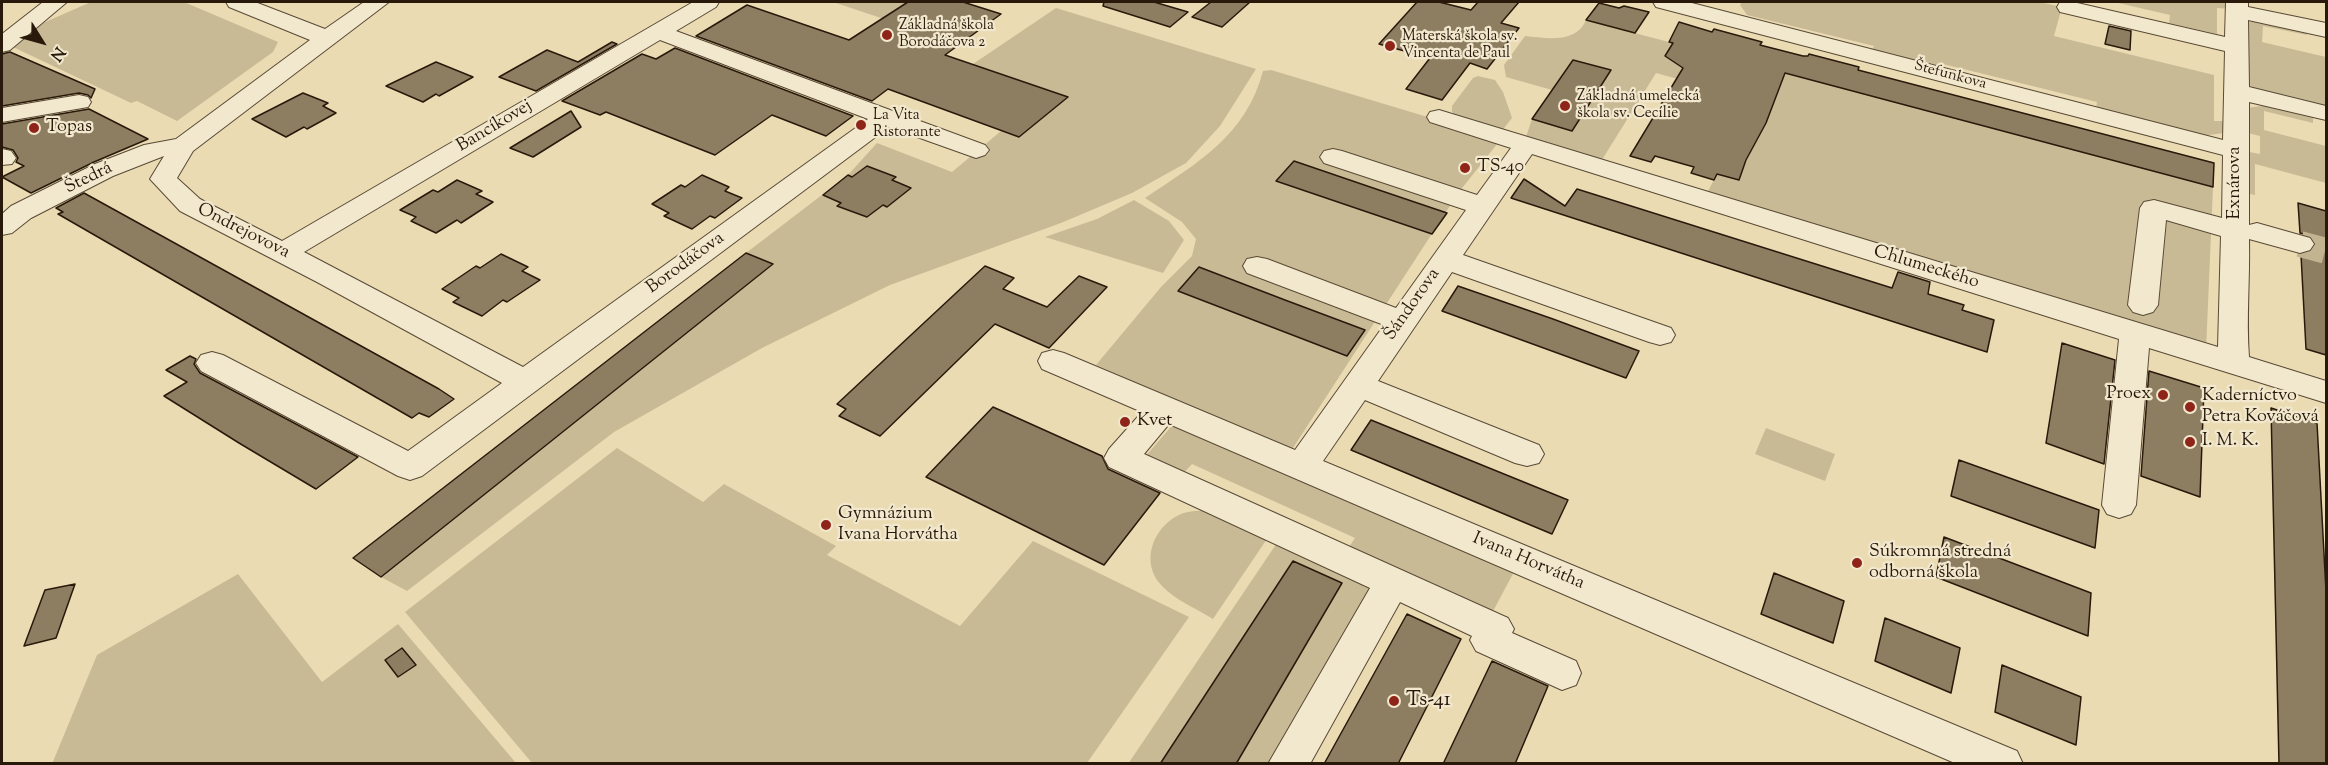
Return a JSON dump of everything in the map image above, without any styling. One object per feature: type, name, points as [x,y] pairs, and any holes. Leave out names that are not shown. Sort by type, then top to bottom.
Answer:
[{"type":"street","points":[[2,45],[56,2]]},
{"type":"street","points":[[237,2],[314,34],[329,37]]},
{"type":"street","name":"Ondrejovova","points":[[378,2],[183,146],[163,179],[190,205],[283,252],[525,382]]},
{"type":"street","name":"Bancíkovej","points":[[283,252],[708,2]]},
{"type":"street","name":"Štefunkova","points":[[1664,2],[1712,7],[2236,151]]},
{"type":"street","points":[[2237,6],[2326,30]]},
{"type":"street","name":"Exnárova","points":[[2234,364],[2232,330],[2246,232],[2236,151],[2237,6]]},
{"type":"street","points":[[2068,7],[2236,47]]},
{"type":"street","points":[[656,31],[975,150]]},
{"type":"street","points":[[2237,92],[2326,113]]},
{"type":"street","points":[[2,115],[79,102]]},
{"type":"street","name":"Borodáčova","points":[[212,363],[410,467],[886,117]]},
{"type":"street","name":"Chlumeckého","points":[[1439,117],[1526,144],[2139,319],[2234,364],[2326,392]]},
{"type":"street","name":"Šándorova","points":[[1302,466],[1526,144]]},
{"type":"street","name":"Štedrá","points":[[2,227],[21,213],[104,170],[153,150],[183,146]]},
{"type":"street","points":[[1333,157],[1482,206]]},
{"type":"street","points":[[2119,505],[2139,319],[2154,208],[2300,244]]},
{"type":"street","points":[[1445,259],[1660,335]]},
{"type":"street","points":[[1257,266],[1402,321]]},
{"type":"street","name":"Ivana Horvátha","points":[[1053,361],[2002,764]]},
{"type":"street","points":[[1358,385],[1527,453]]},
{"type":"street","points":[[1164,408],[1121,458],[1495,629],[1490,640],[1562,673]]},
{"type":"street","points":[[1288,764],[1393,582]]},
{"type":"shaded area","points":[[91,2],[184,2],[278,42],[273,52],[177,121],[137,101],[131,103],[13,47],[43,23]]},
{"type":"shaded area","points":[[833,2],[914,2],[887,20]]},
{"type":"shaded area","points":[[1742,2],[2039,2],[2062,7],[2054,36],[2214,75],[2214,121],[2230,121],[2224,133],[2201,136],[2096,109],[2097,102],[1943,64],[1941,70],[1871,52],[1874,46],[1747,15],[1740,5]]},
{"type":"shaded area","points":[[2114,2],[2231,2],[2231,9],[2217,8],[2217,34],[2169,23],[2170,15]]},
{"type":"shaded area","points":[[1056,8],[1256,69],[1220,126],[1186,163],[1132,193],[1061,223],[890,285],[762,348],[614,432],[407,591],[381,577],[773,265],[746,253],[848,175],[877,143],[952,172],[1001,131],[1019,137],[1068,97],[973,64]]},
{"type":"shaded area","points":[[1586,20],[2213,187],[2206,351],[1706,195],[1717,174],[1738,180],[1772,105],[1656,73],[1600,163],[1525,140],[1532,119],[1572,131],[1611,70],[1573,60],[1552,90],[1506,77],[1504,65],[1525,36],[1560,38],[1568,36],[1581,28]]},
{"type":"shaded area","points":[[2250,22],[2306,28],[2307,35],[2263,26],[2262,42],[2326,57],[2326,112],[2266,95],[2248,84],[2245,27]]},
{"type":"shaded area","points":[[1271,70],[1501,139],[1459,192],[1291,451],[1096,365],[1161,287],[1192,256],[1196,239],[1182,222],[1145,198],[1201,160],[1232,131],[1255,94],[1263,71]]},
{"type":"shaded area","points":[[1478,76],[1495,80],[1503,92],[1512,118],[1501,132],[1460,119],[1452,112],[1452,106],[1473,78]]},
{"type":"shaded area","points":[[2269,105],[2313,114],[2313,123],[2264,111],[2264,130],[2326,146],[2326,183],[2255,164],[2255,195],[2244,193],[2244,151],[2260,154],[2260,136],[2244,132],[2246,108]]},
{"type":"shaded area","points":[[1134,200],[1169,221],[1184,240],[1163,273],[1045,237],[1097,219]]},
{"type":"shaded area","points":[[1176,421],[1516,568],[1491,615],[1347,550],[1355,538],[1192,464],[1181,476],[1144,458]]},
{"type":"shaded area","points":[[1766,428],[1835,454],[1825,481],[1755,454]]},
{"type":"shaded area","points":[[617,448],[703,502],[724,484],[836,546],[827,555],[960,626],[1033,541],[1189,617],[1087,763],[532,763],[405,612]]},
{"type":"shaded area","points":[[1204,510],[1271,533],[1213,619],[1167,591],[1155,577],[1151,567],[1152,546],[1163,527],[1181,514]]},
{"type":"shaded area","points":[[1281,537],[1378,591],[1277,763],[1128,764]]},
{"type":"shaded area","points":[[238,574],[322,682],[398,624],[516,763],[52,764],[97,655]]},
{"type":"building","points":[[908,2],[963,2],[1001,14],[945,55],[1068,97],[1019,137],[888,89],[872,101],[696,36],[747,5],[849,40]]},
{"type":"building","points":[[1104,2],[1154,2],[1188,12],[1170,27],[1103,6]]},
{"type":"building","points":[[1211,2],[1250,2],[1222,27],[1192,17]]},
{"type":"building","points":[[1417,2],[1439,2],[1471,10],[1478,2],[1519,2],[1501,23],[1519,28],[1487,69],[1470,63],[1442,100],[1406,89],[1430,58],[1379,44]]},
{"type":"building","points":[[1599,3],[1649,12],[1635,33],[1586,20]]},
{"type":"building","points":[[1679,22],[1712,32],[1714,29],[1762,42],[1760,45],[1803,56],[1809,54],[1859,67],[1858,70],[2214,163],[2213,187],[1785,73],[1766,123],[1746,160],[1739,180],[1717,174],[1714,180],[1691,173],[1694,167],[1655,156],[1651,162],[1630,156],[1683,68],[1665,56],[1673,43],[1669,42]]},
{"type":"building","points":[[2109,26],[2131,31],[2130,50],[2105,44]]},
{"type":"building","points":[[612,42],[617,44],[536,91],[499,77],[547,50],[578,62]]},
{"type":"building","points":[[675,48],[853,116],[826,136],[772,115],[715,155],[606,112],[600,115],[562,101],[642,54],[656,59]]},
{"type":"building","name":"Topas","points":[[10,52],[95,89],[91,98],[79,93],[2,106],[2,54]]},
{"type":"building","name":"Základná umelecká škola sv. Cecílie","points":[[1573,60],[1611,70],[1572,131],[1532,119]]},
{"type":"building","points":[[436,62],[473,77],[423,102],[386,86]]},
{"type":"building","points":[[303,93],[328,103],[323,106],[336,113],[307,129],[304,127],[286,137],[252,119]]},
{"type":"building","points":[[89,109],[148,139],[31,193],[2,177],[24,166],[16,162],[18,158],[13,150],[2,147],[2,124]]},
{"type":"building","points":[[571,111],[581,127],[533,157],[510,148]]},
{"type":"building","points":[[1294,161],[1447,213],[1432,234],[1276,181]]},
{"type":"building","points":[[867,166],[896,177],[892,180],[911,188],[887,207],[883,205],[867,217],[837,206],[841,203],[823,195],[848,175],[852,177]]},
{"type":"building","points":[[702,175],[729,187],[725,191],[742,198],[715,218],[710,216],[692,229],[664,216],[669,213],[652,204],[681,185],[685,187]]},
{"type":"building","points":[[1524,179],[1565,206],[1577,189],[1892,288],[1898,272],[1930,282],[1928,294],[1964,305],[1962,310],[1994,320],[1987,352],[1511,198]]},
{"type":"building","points":[[457,180],[482,191],[476,194],[493,202],[461,223],[457,220],[436,233],[411,221],[416,217],[400,210],[433,190],[438,192]]},
{"type":"building","points":[[84,193],[454,399],[429,417],[419,413],[412,418],[58,214],[63,212],[56,208]]},
{"type":"building","points":[[2298,203],[2326,211],[2326,355],[2306,349],[2301,255],[2312,251],[2316,243],[2311,236],[2300,233]]},
{"type":"building","points":[[746,253],[773,264],[381,577],[353,558]]},
{"type":"building","points":[[501,254],[528,267],[522,271],[540,280],[507,302],[503,300],[482,316],[453,302],[459,298],[442,289],[476,266],[480,268]]},
{"type":"building","points":[[985,266],[1014,278],[1003,289],[1047,307],[1079,276],[1107,287],[1049,348],[995,324],[880,436],[839,416],[846,409],[837,404]]},
{"type":"building","points":[[1199,267],[1365,330],[1347,356],[1178,291]]},
{"type":"building","points":[[1458,286],[1639,351],[1626,378],[1442,311]]},
{"type":"building","points":[[2062,343],[2115,360],[2104,464],[2046,443]]},
{"type":"building","points":[[190,356],[196,359],[194,364],[200,373],[358,457],[316,489],[239,443],[164,396],[187,382],[166,370]]},
{"type":"building","points":[[2149,371],[2204,388],[2200,497],[2141,476]]},
{"type":"building","points":[[993,407],[1102,456],[1108,469],[1160,493],[1104,565],[926,477]]},
{"type":"building","points":[[2271,408],[2317,423],[2326,591],[2326,764],[2279,764]]},
{"type":"building","points":[[1371,420],[1568,500],[1552,534],[1351,450]]},
{"type":"building","points":[[1959,460],[2099,510],[2095,548],[1951,496]]},
{"type":"building","points":[[1944,537],[2091,593],[2088,636],[1936,577]]},
{"type":"building","points":[[1293,561],[1342,583],[1236,764],[1160,764]]},
{"type":"building","points":[[1774,573],[1844,601],[1833,643],[1761,614]]},
{"type":"building","points":[[75,584],[56,638],[24,646],[45,590]]},
{"type":"building","name":"Ts-41","points":[[1407,614],[1461,639],[1398,764],[1324,764]]},
{"type":"building","points":[[1885,618],[1960,648],[1951,693],[1875,661]]},
{"type":"building","points":[[402,648],[416,665],[398,677],[385,660]]},
{"type":"building","points":[[1492,661],[1548,686],[1515,764],[1443,764]]},
{"type":"building","points":[[2002,665],[2081,697],[2076,745],[1995,712]]},
{"type":"tunnel","points":[[2300,244],[2326,251]]},
{"type":"place","name":"Základná škola Borodáčova 2","points":[[887,35]]},
{"type":"place","name":"Materská škola sv. Vincenta de Paul","points":[[1390,46]]},
{"type":"place","name":"Základná umelecká škola sv. Cecílie","points":[[1565,106]]},
{"type":"place","name":"La Vita Ristorante","points":[[861,125]]},
{"type":"place","name":"Topas","points":[[34,128]]},
{"type":"place","name":"TS-40","points":[[1465,168]]},
{"type":"place","name":"Proex","points":[[2163,395]]},
{"type":"place","name":"Kaderníctvo Petra Kováčová","points":[[2190,407]]},
{"type":"place","name":"Kvet","points":[[1125,422]]},
{"type":"place","name":"I. M. K.","points":[[2190,442]]},
{"type":"place","name":"Gymnázium Ivana Horvátha","points":[[826,525]]},
{"type":"place","name":"Súkromná stredná odborná škola","points":[[1857,563]]},
{"type":"place","name":"Ts-41","points":[[1394,701]]}]
